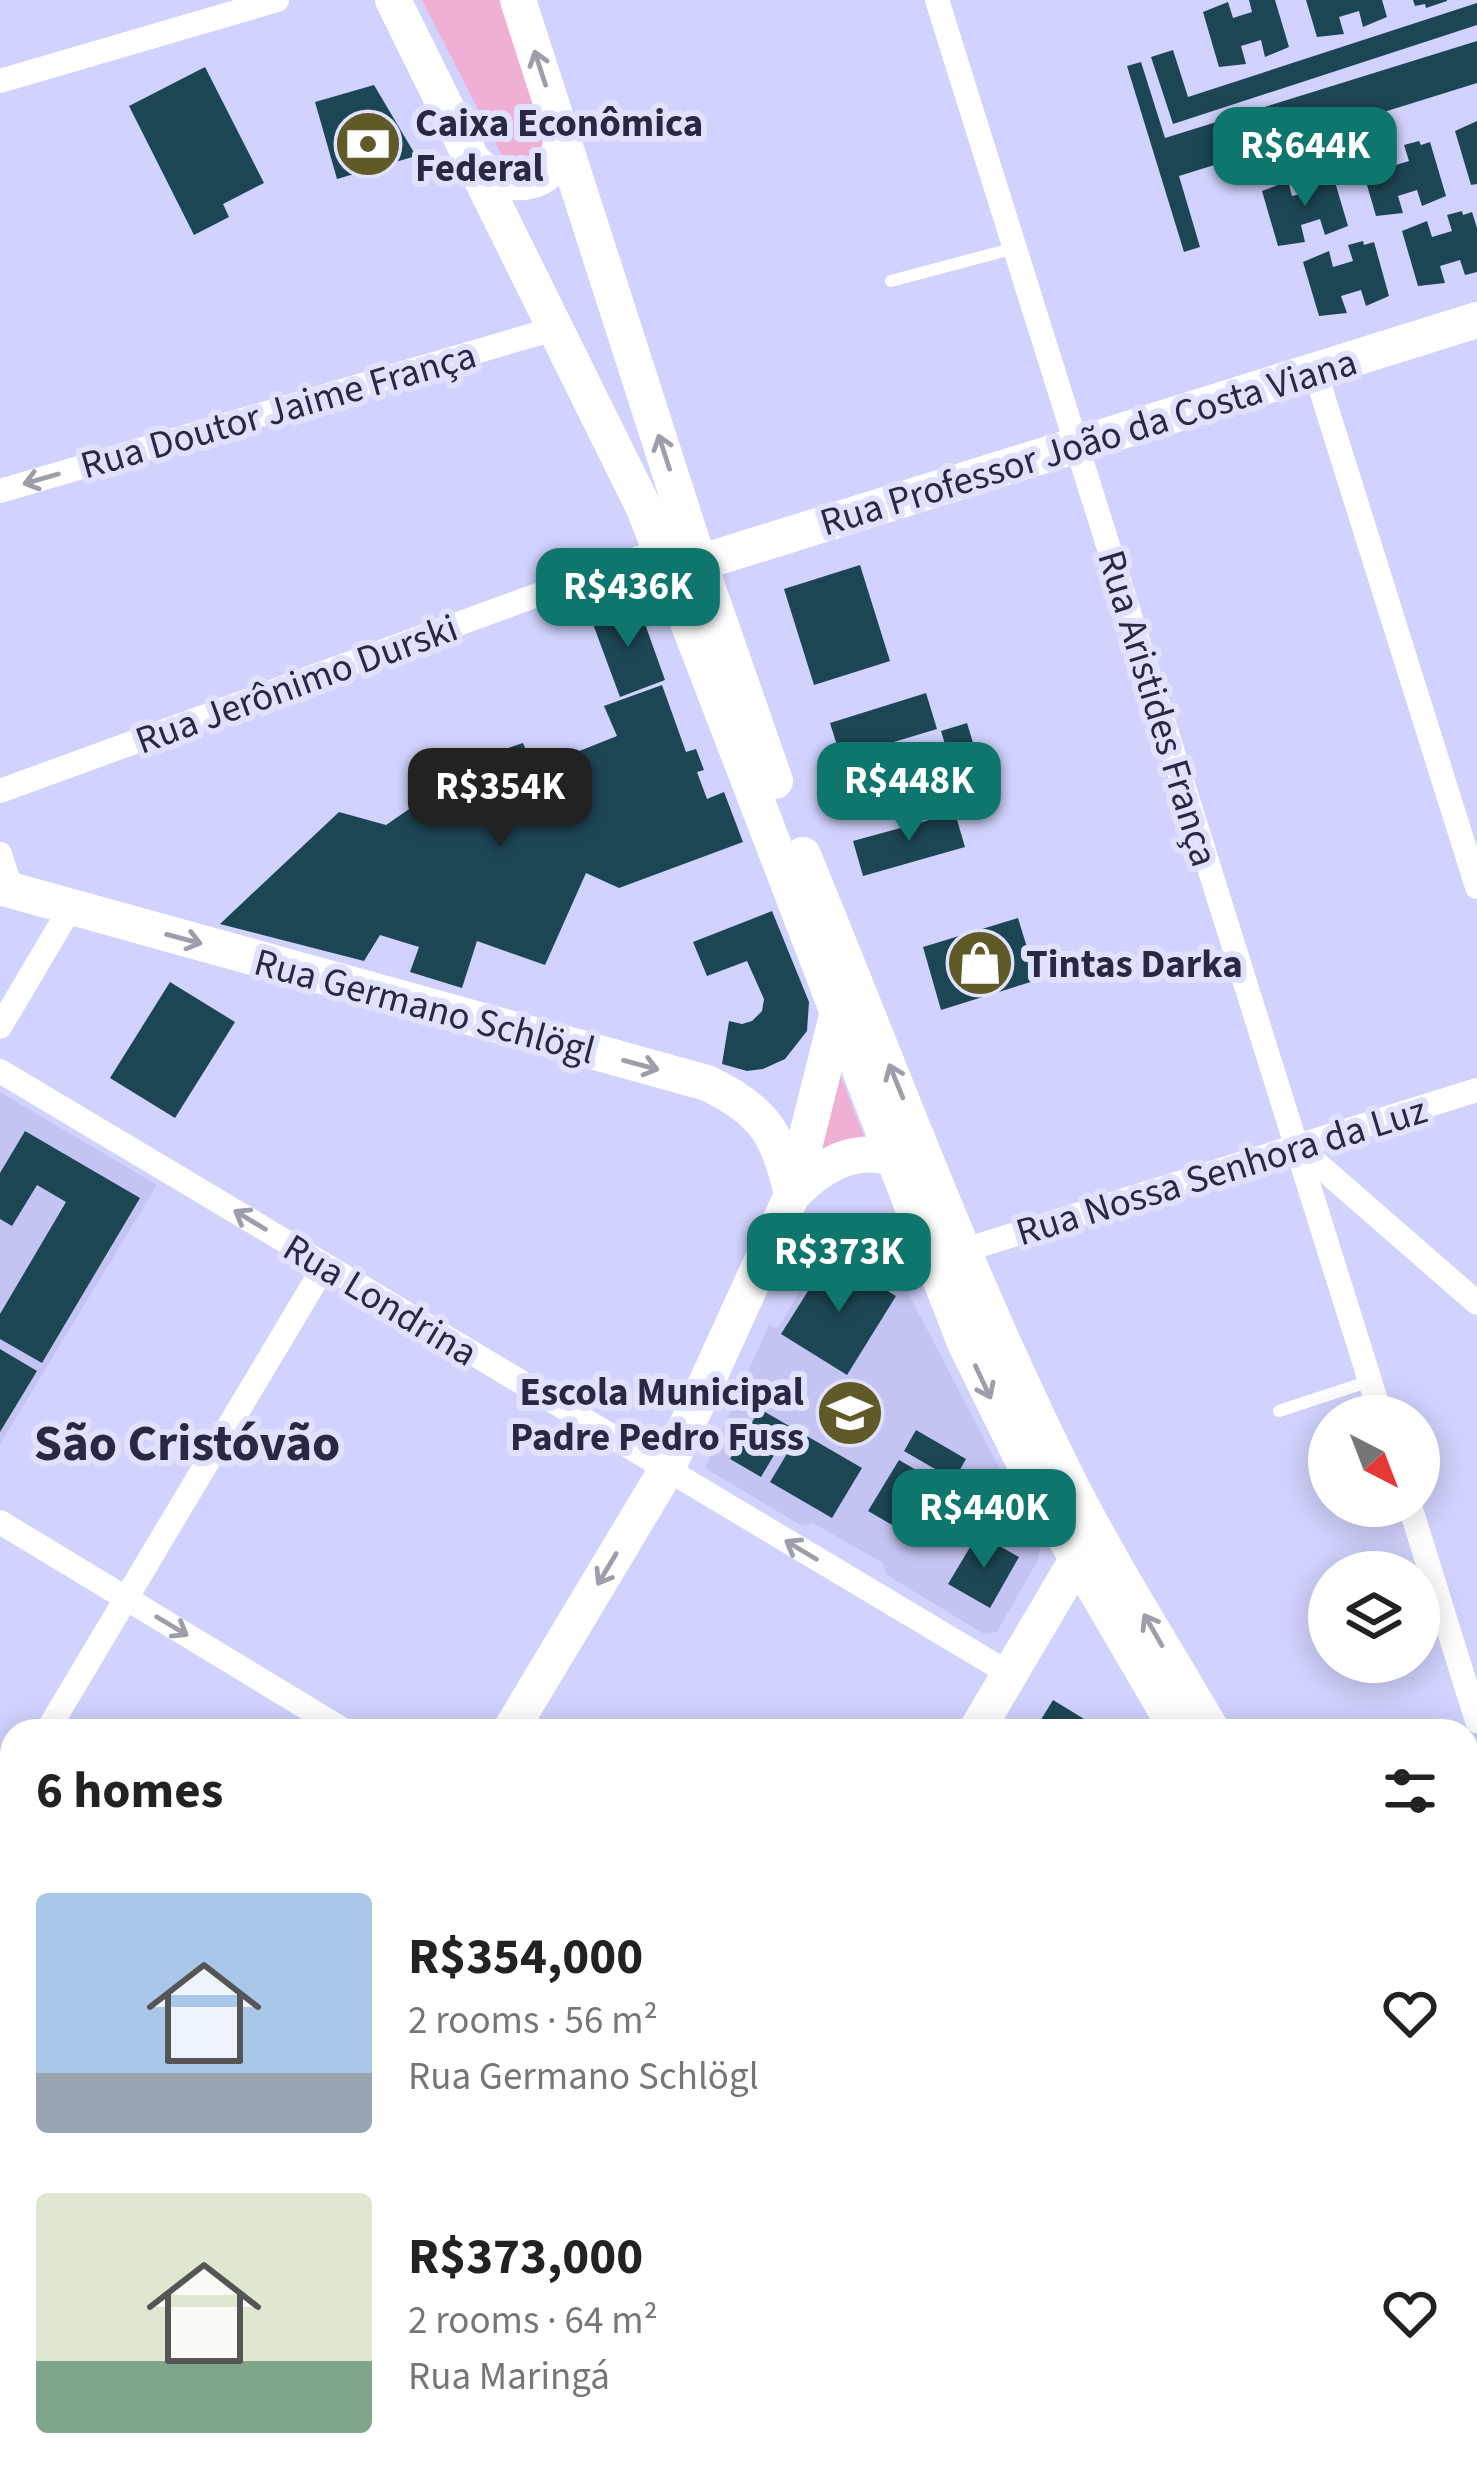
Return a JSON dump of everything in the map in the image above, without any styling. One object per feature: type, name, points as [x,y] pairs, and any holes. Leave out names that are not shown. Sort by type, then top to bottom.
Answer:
[{"type":"main road","points":[[393,0],[630,476],[965,1343],[1086,1545],[1205,1719]]},
{"type":"main road","points":[[518,0],[699,563],[794,833],[1086,1545],[1172,1719]]},
{"type":"main road","points":[[475,163],[504,183],[539,178],[562,150],[561,134]]},
{"type":"main road","points":[[519,252],[516,229],[536,201],[553,197],[588,217]]},
{"type":"main road","name":"Rua Professor João da Costa Viana","points":[[699,563],[1477,320]]},
{"type":"main road","name":"Rua Germano Schlögl","points":[[6,889],[707,1083],[733,1095],[767,1125],[778,1142],[792,1196]]},
{"type":"main road","points":[[517,1719],[667,1469],[792,1196],[838,1012]]},
{"type":"main road","points":[[792,1196],[812,1174],[855,1154],[892,1156],[920,1169],[941,1190]]},
{"type":"main road","points":[[983,1719],[1086,1545]]},
{"type":"street","points":[[0,81],[277,0]]},
{"type":"street","name":"Rua Aristides França","points":[[938,0],[1375,1395]]},
{"type":"street","name":"Rua Doutor Jaime França","points":[[0,491],[557,328]]},
{"type":"street","points":[[1315,371],[1477,887]]},
{"type":"street","name":"Rua Jerônimo Durski","points":[[0,791],[661,550]]},
{"type":"street","points":[[0,854],[6,889]]},
{"type":"street","points":[[0,1027],[71,908]]},
{"type":"street","name":"Rua Londrina","points":[[0,1071],[1010,1674]]},
{"type":"street","name":"Rua Nossa Senhora da Luz","points":[[965,1250],[1477,1090]]},
{"type":"street","points":[[1297,1146],[1477,1303]]},
{"type":"street","points":[[53,1719],[325,1264]]},
{"type":"street","points":[[0,1522],[325,1719]]},
{"type":"street","points":[[1417,1527],[1476,1719]]},
{"type":"lane","points":[[891,281],[1015,248]]},
{"type":"lane","points":[[1279,1411],[1370,1381]]},
{"type":"shaded area","points":[[422,0],[502,0],[544,140],[534,168],[508,165],[503,158]]},
{"type":"shaded area","points":[[836,1065],[867,1144],[813,1152]]},
{"type":"shaded area","points":[[0,1092],[157,1185],[0,1444]]},
{"type":"shaded area","name":"Escola Municipal Padre Pedro Fuss","points":[[836,1243],[905,1287],[1040,1546],[1038,1560],[997,1632],[984,1634],[887,1575],[883,1563],[813,1523],[802,1526],[705,1468],[769,1325],[778,1328],[827,1246]]},
{"type":"building","points":[[1249,0],[1275,0],[1289,47],[1265,57],[1261,40],[1241,46],[1246,64],[1219,67],[1203,12],[1228,2],[1233,18],[1252,12]]},
{"type":"building","points":[[1306,0],[1382,0],[1387,17],[1363,27],[1359,11],[1339,17],[1344,34],[1317,37]]},
{"type":"building","points":[[1413,0],[1447,1],[1426,8],[1425,4],[1415,6]]},
{"type":"building","points":[[1477,3],[1477,25],[1173,124],[1151,57],[1173,50],[1188,97]]},
{"type":"building","points":[[1477,41],[1477,83],[1179,176],[1200,247],[1184,252],[1127,66],[1141,62],[1165,138]]},
{"type":"building","points":[[205,67],[264,183],[223,204],[229,217],[194,235],[129,106]]},
{"type":"building","name":"Caixa Econômica Federal","points":[[374,85],[416,156],[337,179],[315,102]]},
{"type":"building","points":[[1477,121],[1477,184],[1471,185],[1455,131]]},
{"type":"building","points":[[1419,141],[1421,145],[1430,142],[1446,196],[1422,206],[1417,190],[1398,196],[1403,213],[1376,216],[1360,161],[1385,151],[1389,167],[1409,161],[1404,145]]},
{"type":"building","points":[[1322,170],[1323,175],[1332,172],[1348,226],[1325,235],[1320,219],[1301,225],[1305,242],[1278,246],[1262,191],[1288,181],[1292,196],[1312,191],[1307,175]]},
{"type":"building","points":[[1462,211],[1463,215],[1472,212],[1477,228],[1477,272],[1465,275],[1460,260],[1440,266],[1445,283],[1418,286],[1402,231],[1427,221],[1432,237],[1452,231],[1447,215]]},
{"type":"building","points":[[1363,241],[1364,245],[1374,242],[1389,296],[1366,306],[1361,290],[1341,296],[1347,313],[1319,316],[1303,262],[1329,251],[1333,267],[1353,261],[1348,245]]},
{"type":"building","points":[[860,565],[890,661],[814,685],[784,589]]},
{"type":"building","points":[[620,605],[624,616],[640,610],[665,680],[620,697],[590,616]]},
{"type":"building","points":[[662,685],[686,752],[696,749],[704,770],[697,772],[707,799],[724,792],[743,842],[619,888],[586,873],[545,965],[477,941],[462,988],[410,972],[419,947],[380,935],[364,961],[220,924],[339,812],[386,825],[418,803],[448,803],[435,773],[523,743],[534,769],[617,736],[604,706]]},
{"type":"building","points":[[926,693],[937,729],[841,758],[830,723]]},
{"type":"building","points":[[967,723],[981,769],[955,777],[941,731]]},
{"type":"building","points":[[902,743],[914,783],[838,806],[826,765]]},
{"type":"building","points":[[955,813],[965,847],[863,876],[853,841]]},
{"type":"building","points":[[772,911],[809,1002],[807,1031],[785,1059],[747,1071],[722,1064],[729,1021],[752,1021],[762,1011],[764,999],[747,961],[707,976],[693,942]]},
{"type":"building","name":"Tintas Darka","points":[[1018,918],[1037,980],[941,1010],[923,947]]},
{"type":"building","points":[[170,982],[235,1022],[175,1118],[110,1078]]},
{"type":"building","points":[[25,1131],[140,1198],[42,1363],[0,1339],[0,1314],[66,1202],[37,1185],[12,1226],[0,1219],[0,1173]]},
{"type":"building","points":[[830,1256],[896,1296],[847,1375],[781,1334]]},
{"type":"building","points":[[0,1349],[37,1371],[0,1432]]},
{"type":"building","points":[[760,1409],[791,1427],[761,1477],[730,1459]]},
{"type":"building","points":[[916,1430],[966,1459],[954,1480],[904,1451]]},
{"type":"building","points":[[800,1432],[862,1468],[832,1518],[770,1482]]},
{"type":"building","points":[[899,1460],[949,1489],[918,1540],[868,1511]]},
{"type":"building","points":[[978,1534],[1019,1557],[990,1608],[948,1584]]},
{"type":"building","points":[[1053,1700],[1084,1719],[1041,1719]]},
{"type":"place","name":"Caixa Econômica Federal","points":[[368,144]]},
{"type":"place","name":"Tintas Darka","points":[[980,963]]},
{"type":"place","name":"Escola Municipal Padre Pedro Fuss","points":[[850,1413]]},
{"type":"district","name":"São Cristóvão","points":[[187,1442]]}]
